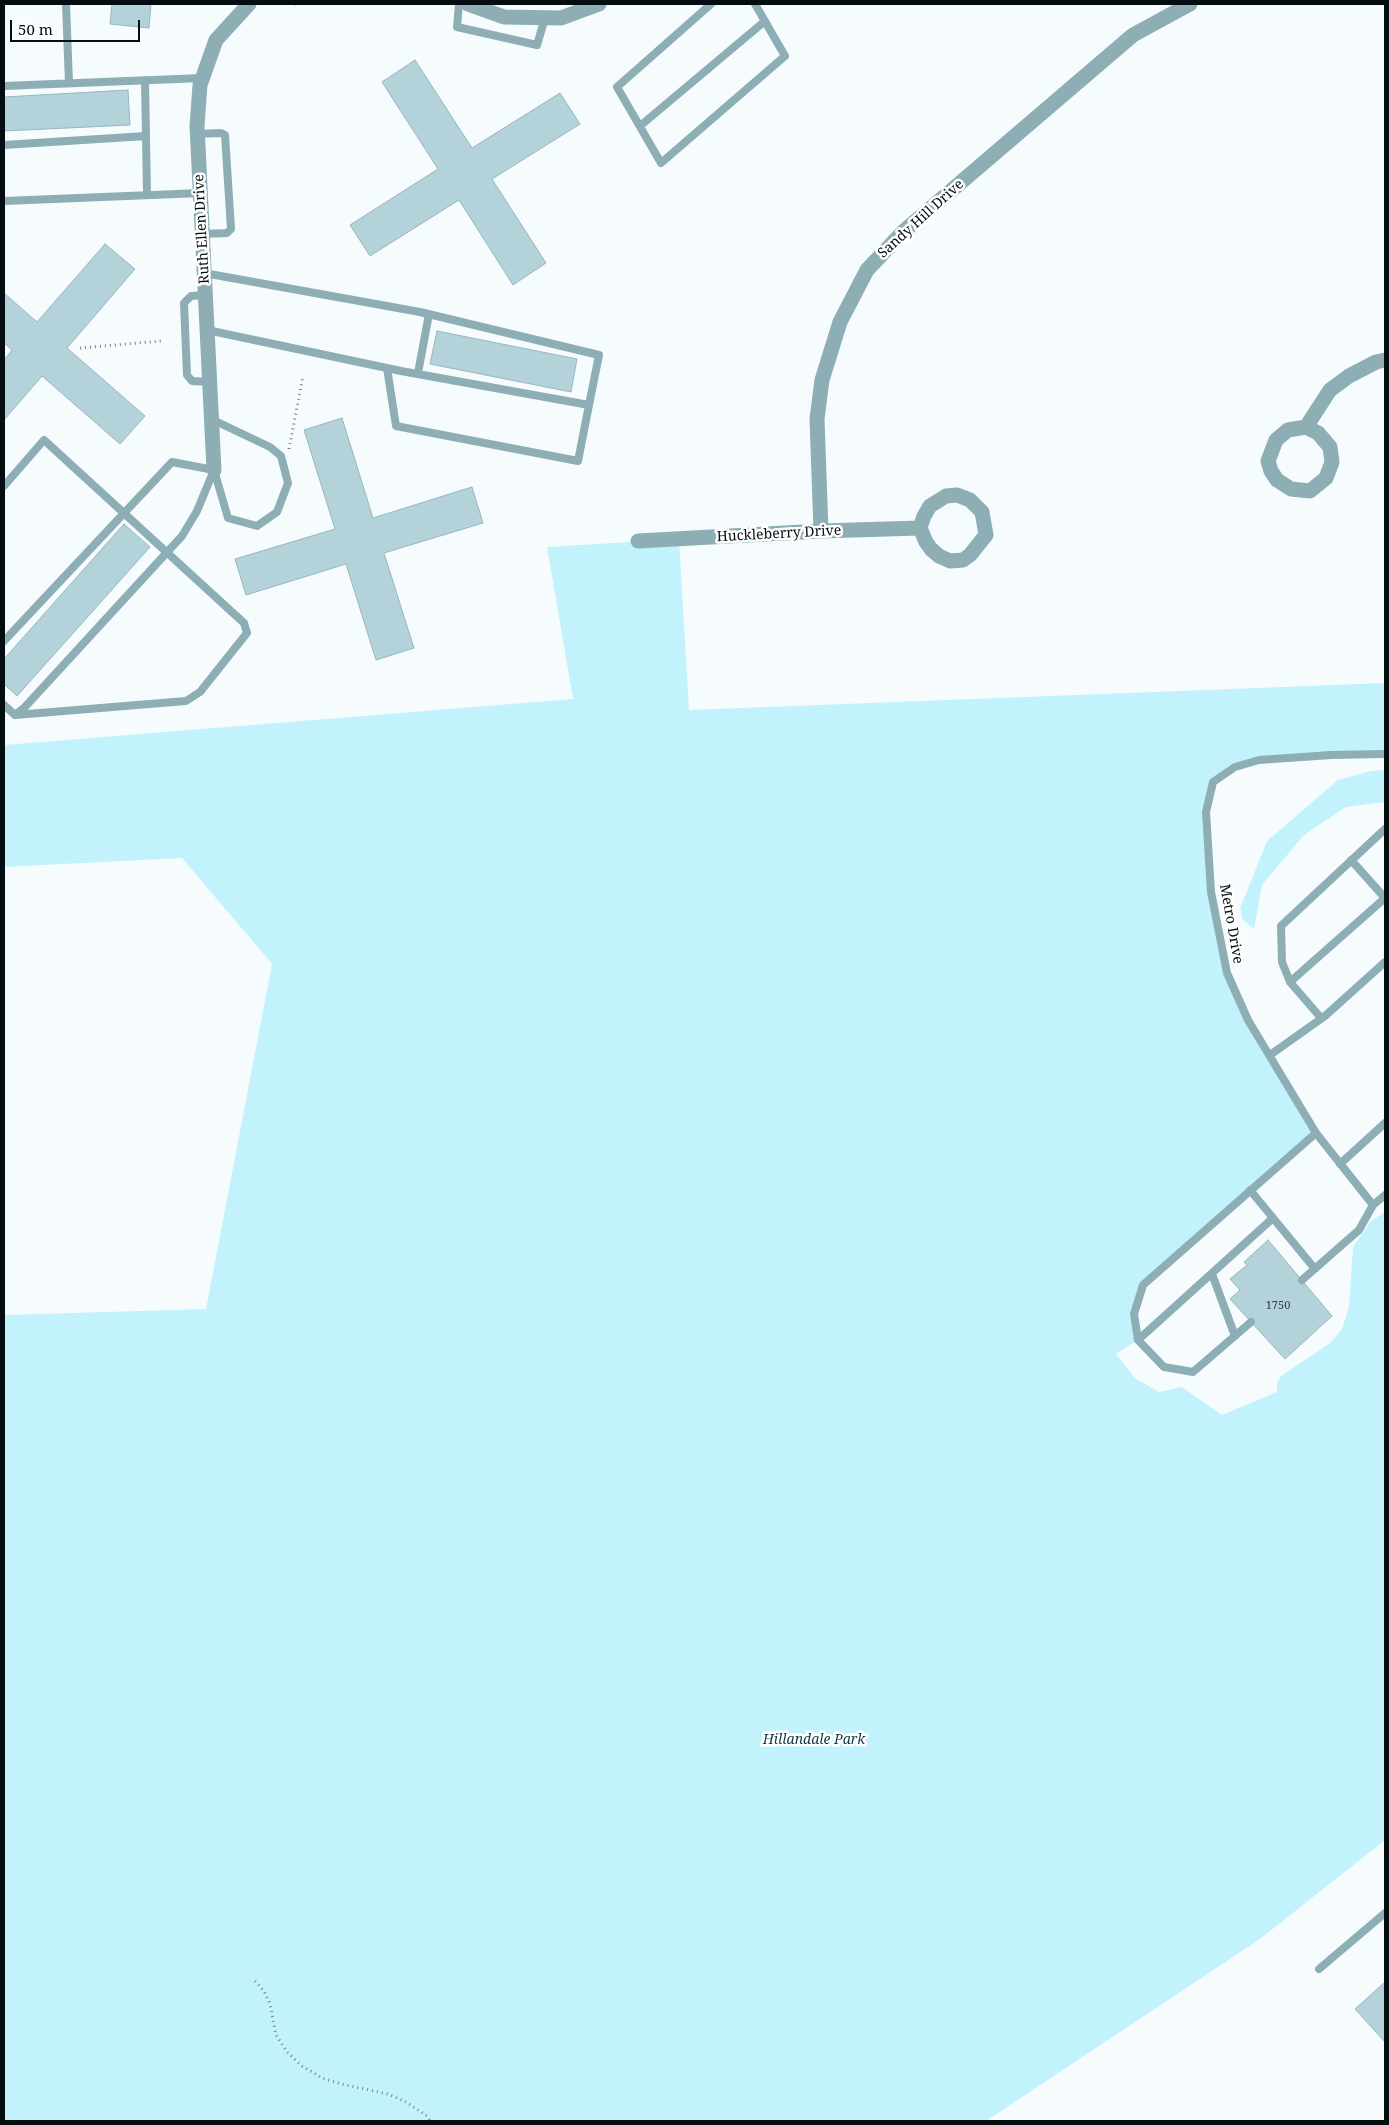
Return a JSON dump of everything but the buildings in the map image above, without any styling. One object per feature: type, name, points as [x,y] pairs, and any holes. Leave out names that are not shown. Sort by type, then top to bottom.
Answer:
[{"type":"street","name":"Ruth Ellen Drive","points":[[214,470],[200,193],[198,134],[200,85],[216,40],[249,4]]},
{"type":"street","points":[[468,4],[504,18],[561,18],[599,4]]},
{"type":"street","name":"Sandy Hill Drive","points":[[821,531],[817,419],[822,380],[840,322],[867,270],[904,231],[1133,35],[1190,4]]},
{"type":"street","points":[[1306,427],[1318,433],[1330,447],[1332,462],[1326,478],[1310,491],[1291,489],[1277,480],[1268,461],[1276,440],[1288,430],[1306,427],[1330,390],[1348,376],[1376,362],[1385,360]]},
{"type":"street","points":[[957,495],[970,500],[982,512],[986,535],[970,555],[963,560],[950,560],[940,556],[931,549],[920,528],[930,506],[946,496],[957,495]]},
{"type":"street","name":"Huckleberry Drive","points":[[638,541],[821,531],[920,528]]},
{"type":"lane","points":[[66,4],[69,83]]},
{"type":"lane","points":[[459,4],[457,27],[537,45],[545,18]]},
{"type":"lane","points":[[711,4],[617,87],[661,163],[785,56],[754,4]]},
{"type":"lane","points":[[640,126],[764,21]]},
{"type":"lane","points":[[4,86],[202,78]]},
{"type":"lane","points":[[145,80],[147,195]]},
{"type":"lane","points":[[198,134],[221,133],[225,135],[231,229],[227,233],[202,234]]},
{"type":"lane","points":[[4,145],[146,136]]},
{"type":"lane","points":[[4,201],[200,193]]},
{"type":"lane","points":[[204,273],[429,314],[599,355],[578,461],[396,426],[387,368]]},
{"type":"lane","points":[[206,295],[191,296],[184,303],[184,312],[187,375],[192,381],[210,382]]},
{"type":"lane","points":[[418,374],[429,314]]},
{"type":"lane","points":[[207,330],[387,368],[589,405]]},
{"type":"lane","points":[[211,420],[270,447],[281,456],[288,483],[277,512],[256,526],[228,518],[214,470]]},
{"type":"lane","points":[[4,486],[44,440],[244,623],[247,633],[200,692],[186,701],[15,715],[4,706]]},
{"type":"lane","points":[[4,641],[172,462],[214,470]]},
{"type":"lane","points":[[15,715],[24,708],[182,536],[197,511],[214,470]]},
{"type":"lane","name":"Metro Drive","points":[[1373,1205],[1316,1133],[1248,1020],[1227,973],[1211,892],[1206,812],[1213,782],[1235,767],[1259,760],[1331,755],[1385,754]]},
{"type":"lane","points":[[1321,1018],[1290,982],[1282,962],[1281,926],[1385,829]]},
{"type":"lane","points":[[1290,982],[1385,898],[1351,860]]},
{"type":"lane","points":[[1270,1056],[1321,1018],[1385,962]]},
{"type":"lane","points":[[1340,1164],[1385,1123]]},
{"type":"lane","points":[[1252,1322],[1193,1372],[1164,1367],[1138,1340],[1134,1314],[1143,1285],[1316,1133]]},
{"type":"lane","points":[[1250,1190],[1315,1269]]},
{"type":"lane","points":[[1302,1280],[1359,1230],[1373,1205],[1385,1194]]},
{"type":"lane","points":[[1138,1340],[1273,1218]]},
{"type":"lane","points":[[1212,1274],[1235,1336]]},
{"type":"lane","points":[[1319,1969],[1385,1913]]},
{"type":"path","points":[[80,348],[161,341]]},
{"type":"path","points":[[288,450],[302,376]]},
{"type":"path","points":[[255,1981],[264,1992],[270,2004],[276,2035],[286,2052],[302,2066],[322,2078],[397,2098],[427,2116],[430,2121]]},
{"type":"green space","name":"Hillandale Park","points":[[679,539],[689,710],[1385,683],[1385,754],[1331,755],[1235,767],[1213,782],[1206,812],[1211,892],[1227,973],[1248,1020],[1316,1133],[1143,1285],[1134,1314],[1138,1340],[1116,1354],[1135,1378],[1159,1392],[1182,1387],[1222,1415],[1277,1392],[1277,1383],[1281,1376],[1330,1343],[1342,1329],[1349,1307],[1353,1247],[1371,1221],[1385,1212],[1385,1840],[1260,1939],[986,2121],[4,2121],[4,1315],[206,1309],[272,964],[182,858],[4,867],[4,745],[573,699],[547,547]]},
{"type":"green space","points":[[1385,770],[1385,802],[1346,807],[1304,835],[1262,885],[1254,929],[1243,920],[1240,908],[1267,841],[1338,780],[1371,771]]}]
